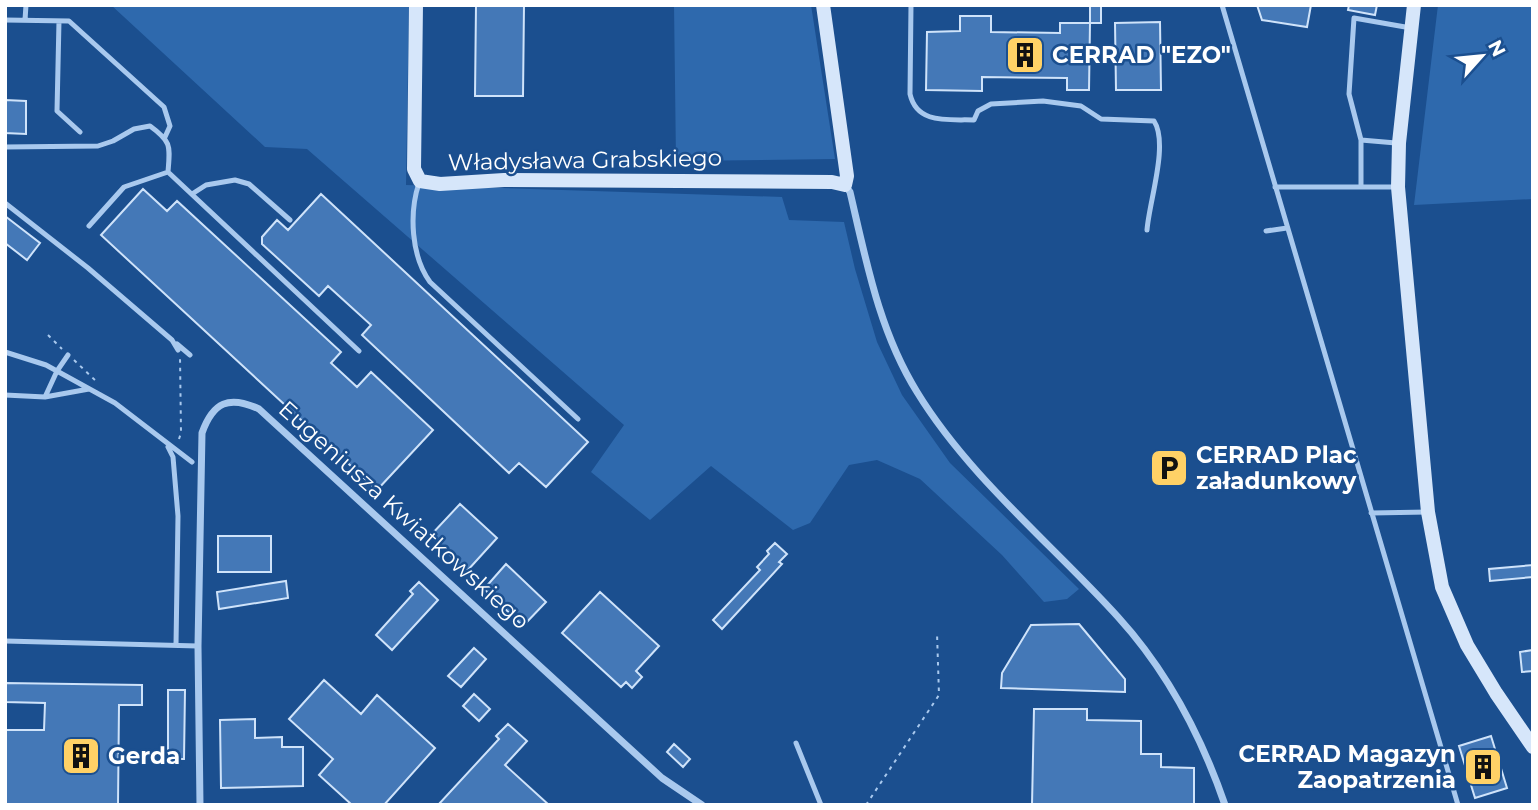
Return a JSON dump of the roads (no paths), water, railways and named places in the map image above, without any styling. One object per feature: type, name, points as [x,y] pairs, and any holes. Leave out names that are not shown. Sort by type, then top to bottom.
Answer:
[{"type":"street","name":"Władysława Grabskiego","points":[[416,5],[414,169],[420,181],[435,184],[504,180],[818,182],[845,185]]},
{"type":"street","points":[[823,5],[847,176],[845,185],[850,192],[882,317],[898,358],[917,394],[945,433],[1120,618],[1148,653],[1186,711],[1214,772],[1225,805]]},
{"type":"street","points":[[1414,5],[1399,144],[1398,187],[1428,512],[1442,587],[1453,617],[1496,693],[1533,747]]},
{"type":"street","name":"Eugeniusza Kwiatkowskiego","points":[[200,805],[198,646],[202,433],[206,419],[216,408],[228,402],[244,402],[259,409],[662,778],[702,805]]},
{"type":"lane","points":[[25,20],[26,5]]},
{"type":"lane","points":[[911,5],[910,94],[917,111],[924,115],[931,118],[974,120],[978,111],[990,104],[1043,101],[1081,106],[1101,118],[1154,121],[1159,128],[1159,162],[1149,205],[1147,230]]},
{"type":"lane","points":[[1222,5],[1458,805]]},
{"type":"lane","points":[[1361,186],[1361,140],[1349,94],[1354,18],[1411,28]]},
{"type":"lane","points":[[5,20],[69,21],[164,107],[170,126],[165,137]]},
{"type":"lane","points":[[59,21],[57,111],[80,132]]},
{"type":"lane","points":[[5,147],[97,146],[114,141],[134,129],[150,126],[165,137],[170,146],[168,172]]},
{"type":"lane","points":[[1361,140],[1399,144]]},
{"type":"lane","points":[[168,172],[359,351]]},
{"type":"lane","points":[[89,226],[124,187],[168,172]]},
{"type":"lane","points":[[192,194],[206,185],[235,180],[249,184],[290,220]]},
{"type":"lane","points":[[420,181],[414,200],[414,221],[418,261],[422,271],[430,282],[578,419]]},
{"type":"lane","points":[[1275,187],[1398,187]]},
{"type":"lane","points":[[5,203],[88,268],[190,355]]},
{"type":"lane","points":[[1266,231],[1287,228]]},
{"type":"lane","points":[[172,340],[178,349]]},
{"type":"lane","points":[[5,352],[46,365],[89,389],[140,421],[192,462]]},
{"type":"lane","points":[[45,397],[68,355]]},
{"type":"lane","points":[[5,395],[45,397],[89,389]]},
{"type":"lane","points":[[166,444],[173,457],[178,516],[176,645]]},
{"type":"lane","points":[[1371,513],[1428,512]]},
{"type":"lane","points":[[5,641],[198,646]]},
{"type":"lane","points":[[796,743],[821,805]]},
{"type":"place","name":"CERRAD \"EZO\"","points":[[1025,55]]},
{"type":"place","name":"CERRAD Plac załadunkowy","points":[[1169,468]]},
{"type":"place","name":"Gerda","points":[[81,756]]},
{"type":"place","name":"CERRAD Magazyn Zaopatrzenia","points":[[1483,767]]}]
